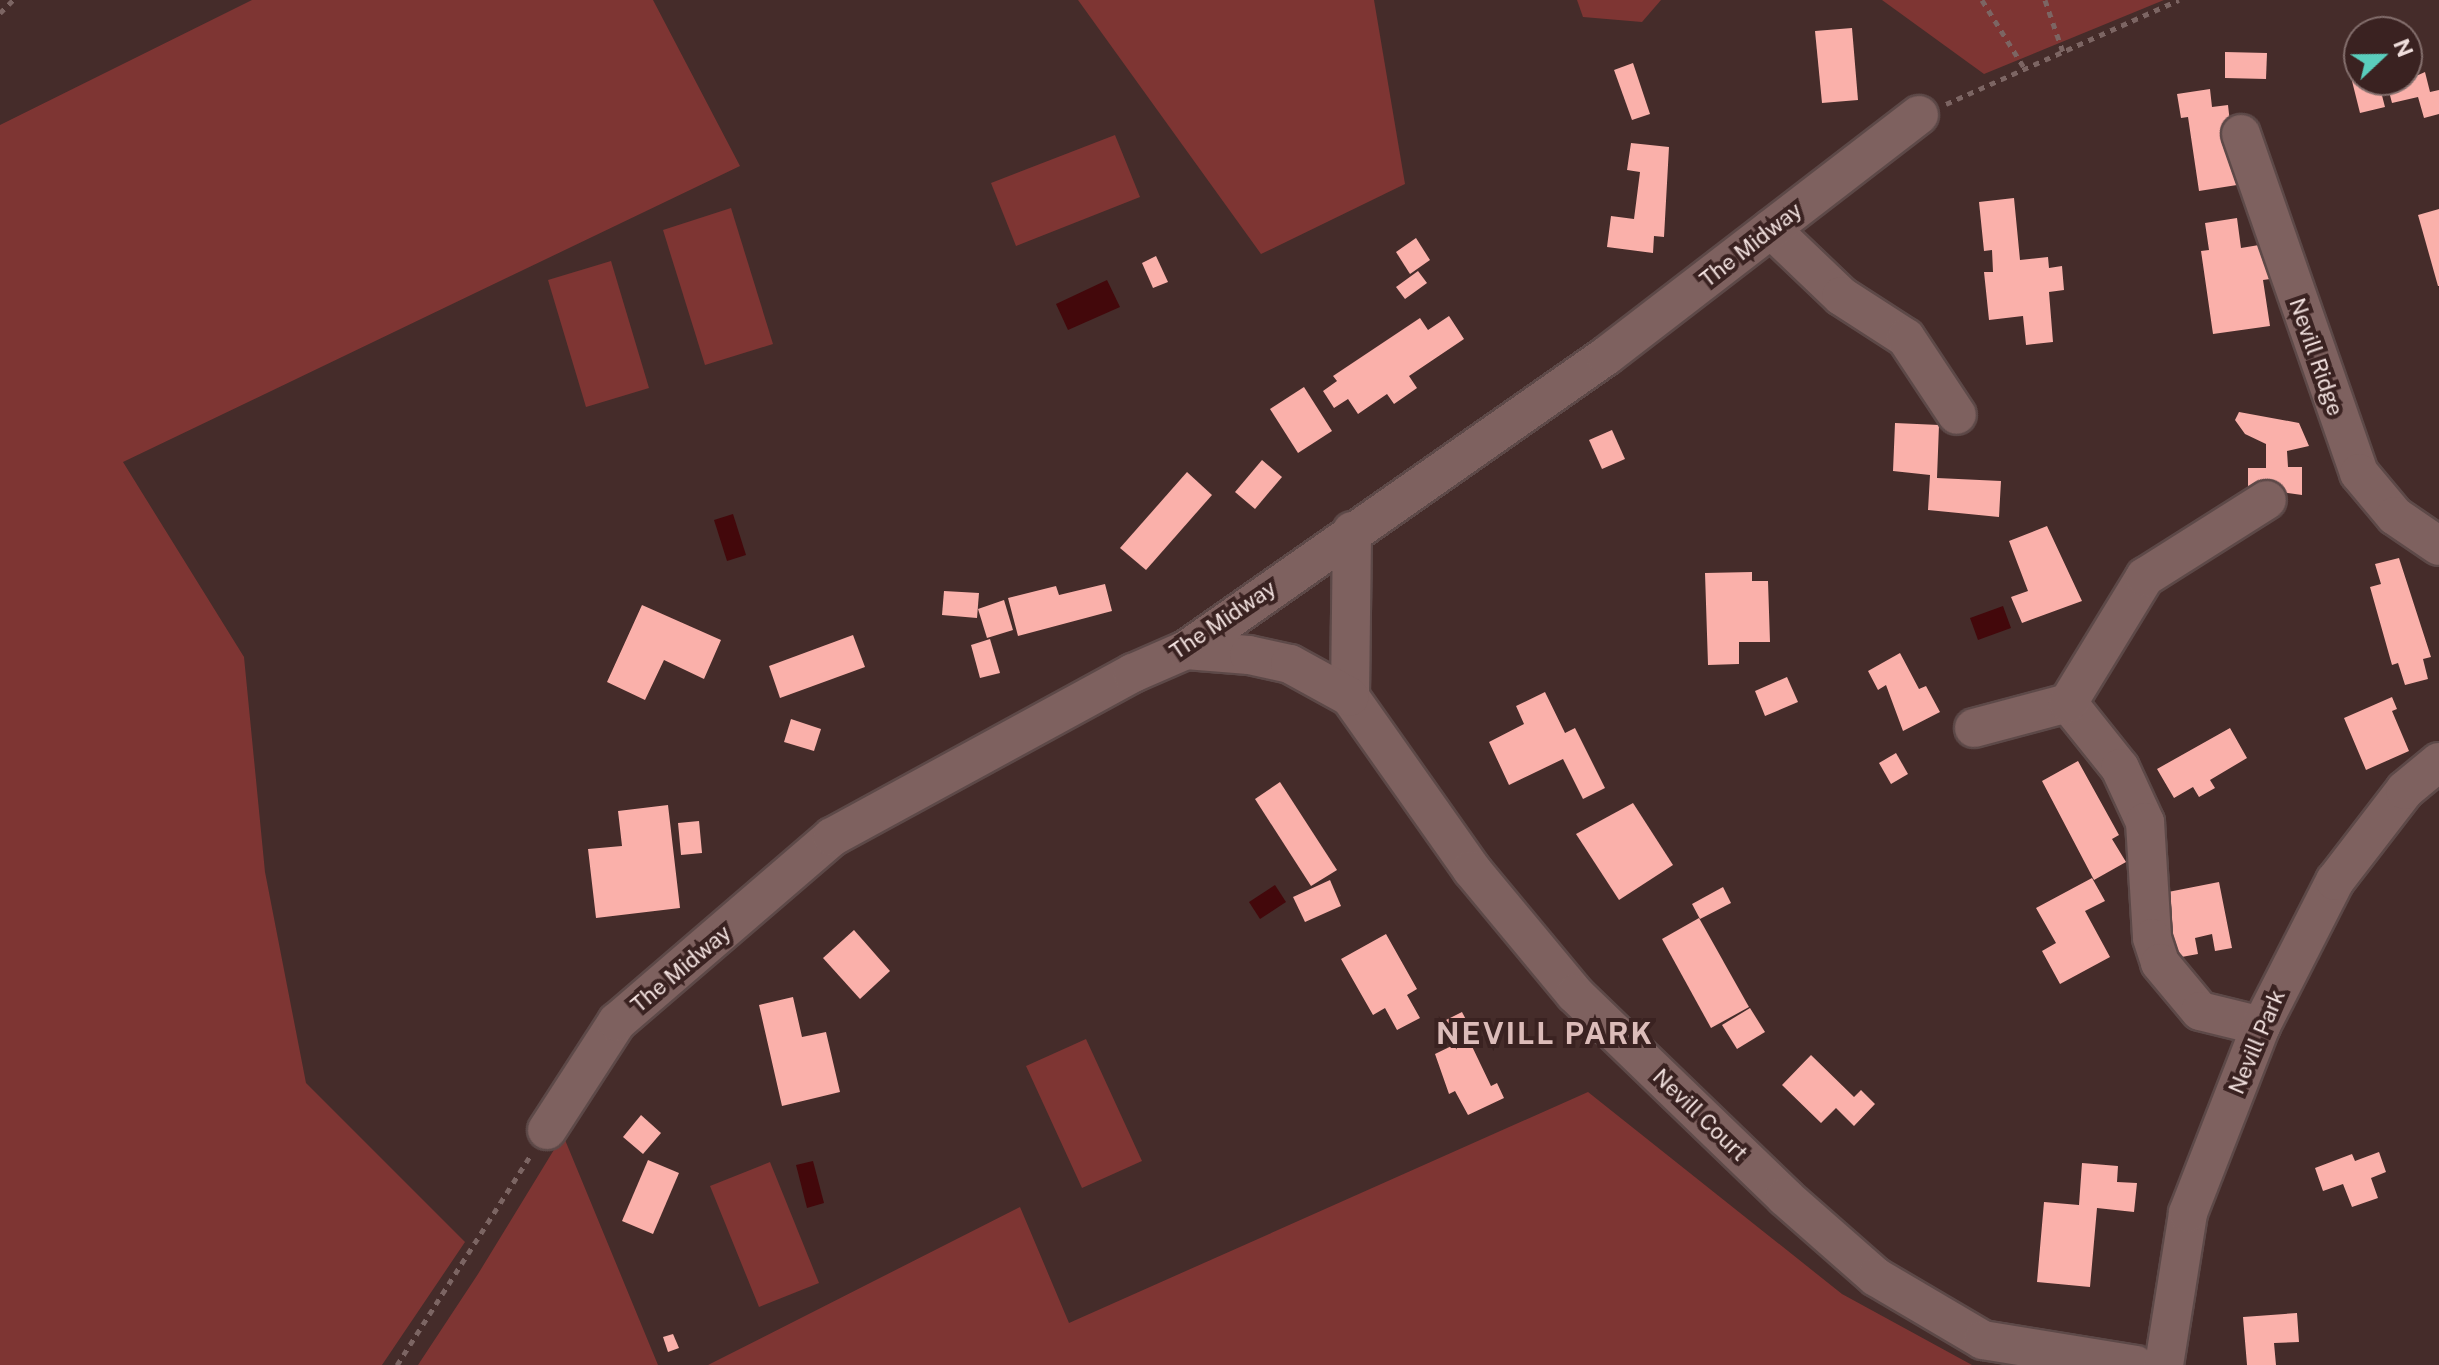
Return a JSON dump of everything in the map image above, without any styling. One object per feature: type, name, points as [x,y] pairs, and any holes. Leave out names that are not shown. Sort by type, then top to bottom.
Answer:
[{"type":"street","name":"The Midway","points":[[547,1130],[617,1022],[832,837],[1129,675],[1186,650],[1606,356],[1919,115]]},
{"type":"street","name":"Nevill Ridge","points":[[2241,134],[2359,473],[2395,516],[2439,546]]},
{"type":"street","points":[[1771,229],[1841,296],[1906,338],[1957,415]]},
{"type":"street","points":[[1974,728],[2068,703],[2145,577],[2267,500]]},
{"type":"street","points":[[1186,650],[1249,655],[1290,664],[1350,697],[1352,531]]},
{"type":"street","name":"Nevill Court","points":[[1350,697],[1472,870],[1575,994],[1785,1197],[1876,1277],[1983,1340],[2136,1365]]},
{"type":"street","points":[[2068,703],[2120,768],[2145,822],[2152,938],[2160,963],[2200,1011],[2261,1026]]},
{"type":"street","name":"Nevill Park","points":[[2164,1365],[2188,1213],[2261,1026],[2335,881],[2405,790],[2439,762]]},
{"type":"path","points":[[0,13],[13,0]]},
{"type":"path","points":[[1982,0],[2025,69]]},
{"type":"path","points":[[2045,0],[2063,52]]},
{"type":"path","points":[[1919,115],[2179,0]]},
{"type":"path","points":[[397,1365],[547,1130]]},
{"type":"shaded area","points":[[252,0],[653,0],[740,166],[123,462],[244,657],[265,872],[306,1083],[465,1242],[382,1365],[0,1365],[0,125]]},
{"type":"shaded area","points":[[1078,0],[1374,0],[1405,184],[1261,254]]},
{"type":"shaded area","points":[[1577,0],[1661,0],[1642,22],[1583,17]]},
{"type":"shaded area","points":[[1882,0],[2164,0],[1984,74]]},
{"type":"shaded area","points":[[1115,135],[1140,197],[1016,246],[991,183]]},
{"type":"shaded area","points":[[731,208],[773,344],[705,365],[663,230]]},
{"type":"shaded area","points":[[611,261],[649,388],[586,407],[548,280]]},
{"type":"shaded area","points":[[1107,280],[1120,307],[1068,330],[1056,304]]},
{"type":"shaded area","points":[[733,514],[746,555],[727,561],[714,520]]},
{"type":"shaded area","points":[[2003,606],[2011,628],[1978,640],[1970,618]]},
{"type":"shaded area","points":[[1275,885],[1286,902],[1260,919],[1249,902]]},
{"type":"shaded area","points":[[1086,1039],[1142,1161],[1082,1188],[1026,1066]]},
{"type":"shaded area","points":[[1588,1092],[1842,1294],[1972,1365],[708,1365],[1020,1207],[1069,1323]]},
{"type":"shaded area","points":[[563,1135],[658,1365],[418,1365],[478,1274]]},
{"type":"shaded area","points":[[813,1161],[824,1203],[807,1208],[796,1165]]},
{"type":"shaded area","points":[[770,1162],[819,1283],[759,1307],[710,1186]]},
{"type":"building","points":[[1852,28],[1858,100],[1822,103],[1815,31]]},
{"type":"building","points":[[2225,52],[2267,53],[2266,79],[2225,78]]},
{"type":"building","points":[[1633,63],[1650,114],[1632,120],[1614,70]]},
{"type":"building","points":[[2423,73],[2430,92],[2439,90],[2439,114],[2424,118],[2418,97],[2392,103],[2390,96],[2423,96]]},
{"type":"building","points":[[2210,89],[2212,107],[2228,105],[2237,185],[2199,191],[2188,117],[2181,118],[2177,94]]},
{"type":"building","points":[[2356,96],[2382,96],[2385,107],[2360,113]]},
{"type":"building","points":[[1631,143],[1669,147],[1664,237],[1654,236],[1653,253],[1607,247],[1611,216],[1634,219],[1640,172],[1627,170]]},
{"type":"building","points":[[2014,198],[2020,260],[2048,257],[2049,268],[2062,266],[2064,290],[2049,292],[2053,342],[2026,345],[2023,316],[1989,320],[1984,272],[1993,272],[1992,250],[1984,251],[1979,202]]},
{"type":"building","points":[[2439,209],[2439,286],[2438,286],[2418,215]]},
{"type":"building","points":[[2237,218],[2241,248],[2265,244],[2270,279],[2263,280],[2270,326],[2213,334],[2201,251],[2209,250],[2205,223]]},
{"type":"building","points":[[1416,238],[1430,260],[1410,274],[1396,252]]},
{"type":"building","points":[[1156,256],[1168,282],[1153,288],[1142,263]]},
{"type":"building","points":[[1418,271],[1427,283],[1405,299],[1396,287]]},
{"type":"building","points":[[1449,316],[1464,339],[1409,376],[1417,388],[1394,404],[1387,394],[1358,414],[1348,399],[1334,408],[1323,391],[1337,381],[1333,376],[1420,318],[1428,330]]},
{"type":"building","points":[[1304,387],[1332,431],[1298,453],[1270,409]]},
{"type":"building","points":[[2239,412],[2299,423],[2309,446],[2287,451],[2288,467],[2302,467],[2302,495],[2248,487],[2248,468],[2266,468],[2266,444],[2245,434],[2235,420]]},
{"type":"building","points":[[1895,423],[1939,425],[1937,478],[2001,481],[1999,517],[1928,510],[1930,475],[1893,471]]},
{"type":"building","points":[[1612,430],[1625,459],[1602,469],[1589,440]]},
{"type":"building","points":[[1262,460],[1282,477],[1255,509],[1235,492]]},
{"type":"building","points":[[1187,472],[1212,495],[1146,570],[1120,548]]},
{"type":"building","points":[[2047,526],[2082,601],[2022,623],[2011,597],[2028,591],[2009,541]]},
{"type":"building","points":[[2399,558],[2431,657],[2423,659],[2428,679],[2405,685],[2398,663],[2392,665],[2370,587],[2381,584],[2375,564]]},
{"type":"building","points":[[1752,572],[1752,581],[1768,581],[1770,642],[1739,642],[1739,664],[1708,665],[1705,573]]},
{"type":"building","points":[[1105,584],[1112,611],[1018,636],[1008,598],[1056,586],[1059,595]]},
{"type":"building","points":[[944,591],[979,593],[977,618],[942,615]]},
{"type":"building","points":[[1004,600],[1013,630],[987,638],[978,609]]},
{"type":"building","points":[[642,605],[721,640],[704,679],[664,660],[645,700],[607,682]]},
{"type":"building","points":[[853,635],[865,667],[780,698],[769,666]]},
{"type":"building","points":[[990,639],[1000,673],[980,678],[971,645]]},
{"type":"building","points":[[1900,653],[1919,689],[1926,686],[1940,712],[1903,731],[1886,685],[1878,690],[1868,671]]},
{"type":"building","points":[[1787,677],[1798,702],[1765,716],[1755,691]]},
{"type":"building","points":[[1545,692],[1565,733],[1575,728],[1605,788],[1583,799],[1563,759],[1509,785],[1489,742],[1524,724],[1516,706]]},
{"type":"building","points":[[2392,697],[2397,709],[2392,711],[2409,751],[2366,770],[2344,718]]},
{"type":"building","points":[[791,719],[821,729],[814,751],[784,742]]},
{"type":"building","points":[[2230,728],[2247,758],[2210,780],[2215,788],[2199,797],[2193,787],[2174,798],[2157,769]]},
{"type":"building","points":[[1896,753],[1908,774],[1891,784],[1879,763]]},
{"type":"building","points":[[2078,761],[2119,835],[2112,839],[2126,862],[2094,880],[2042,781]]},
{"type":"building","points":[[1280,782],[1337,870],[1311,886],[1255,799]]},
{"type":"building","points":[[1633,803],[1673,865],[1619,900],[1576,834]]},
{"type":"building","points":[[668,805],[680,908],[596,918],[588,849],[622,846],[618,811]]},
{"type":"building","points":[[699,821],[702,853],[681,855],[678,823]]},
{"type":"building","points":[[2092,878],[2105,901],[2085,911],[2110,957],[2060,984],[2042,951],[2056,943],[2036,908]]},
{"type":"building","points":[[1330,880],[1341,906],[1305,922],[1293,897]]},
{"type":"building","points":[[2219,882],[2232,948],[2215,951],[2212,934],[2195,938],[2198,954],[2176,958],[2163,893]]},
{"type":"building","points":[[1723,887],[1731,903],[1700,919],[1692,904]]},
{"type":"building","points":[[1699,918],[1749,1007],[1711,1028],[1662,939]]},
{"type":"building","points":[[854,930],[890,971],[860,999],[823,958]]},
{"type":"building","points":[[1386,934],[1417,989],[1407,995],[1420,1018],[1397,1030],[1385,1008],[1373,1015],[1341,959]]},
{"type":"building","points":[[793,997],[802,1037],[826,1032],[840,1092],[782,1106],[759,1005]]},
{"type":"building","points":[[1750,1008],[1765,1032],[1737,1049],[1722,1025]]},
{"type":"building","points":[[1462,1012],[1473,1033],[1450,1044],[1440,1023]]},
{"type":"building","points":[[1468,1038],[1491,1086],[1497,1083],[1504,1098],[1468,1115],[1455,1091],[1449,1094],[1435,1054]]},
{"type":"building","points":[[1811,1055],[1854,1097],[1861,1090],[1875,1104],[1854,1126],[1836,1108],[1821,1123],[1782,1085]]},
{"type":"building","points":[[641,1115],[661,1133],[643,1154],[623,1137]]},
{"type":"building","points":[[2379,1152],[2386,1172],[2371,1178],[2378,1198],[2352,1207],[2343,1184],[2323,1191],[2315,1168],[2352,1154],[2355,1161]]},
{"type":"building","points":[[648,1160],[679,1173],[653,1234],[622,1221]]},
{"type":"building","points":[[2082,1163],[2118,1166],[2117,1182],[2137,1183],[2134,1212],[2097,1208],[2090,1287],[2037,1282],[2044,1202],[2079,1205]]},
{"type":"building","points":[[2297,1313],[2299,1342],[2274,1343],[2276,1365],[2247,1365],[2243,1317]]},
{"type":"building","points":[[673,1334],[679,1348],[668,1352],[663,1337]]},
{"type":"district","name":"NEVILL PARK","points":[[1545,1033]]}]
